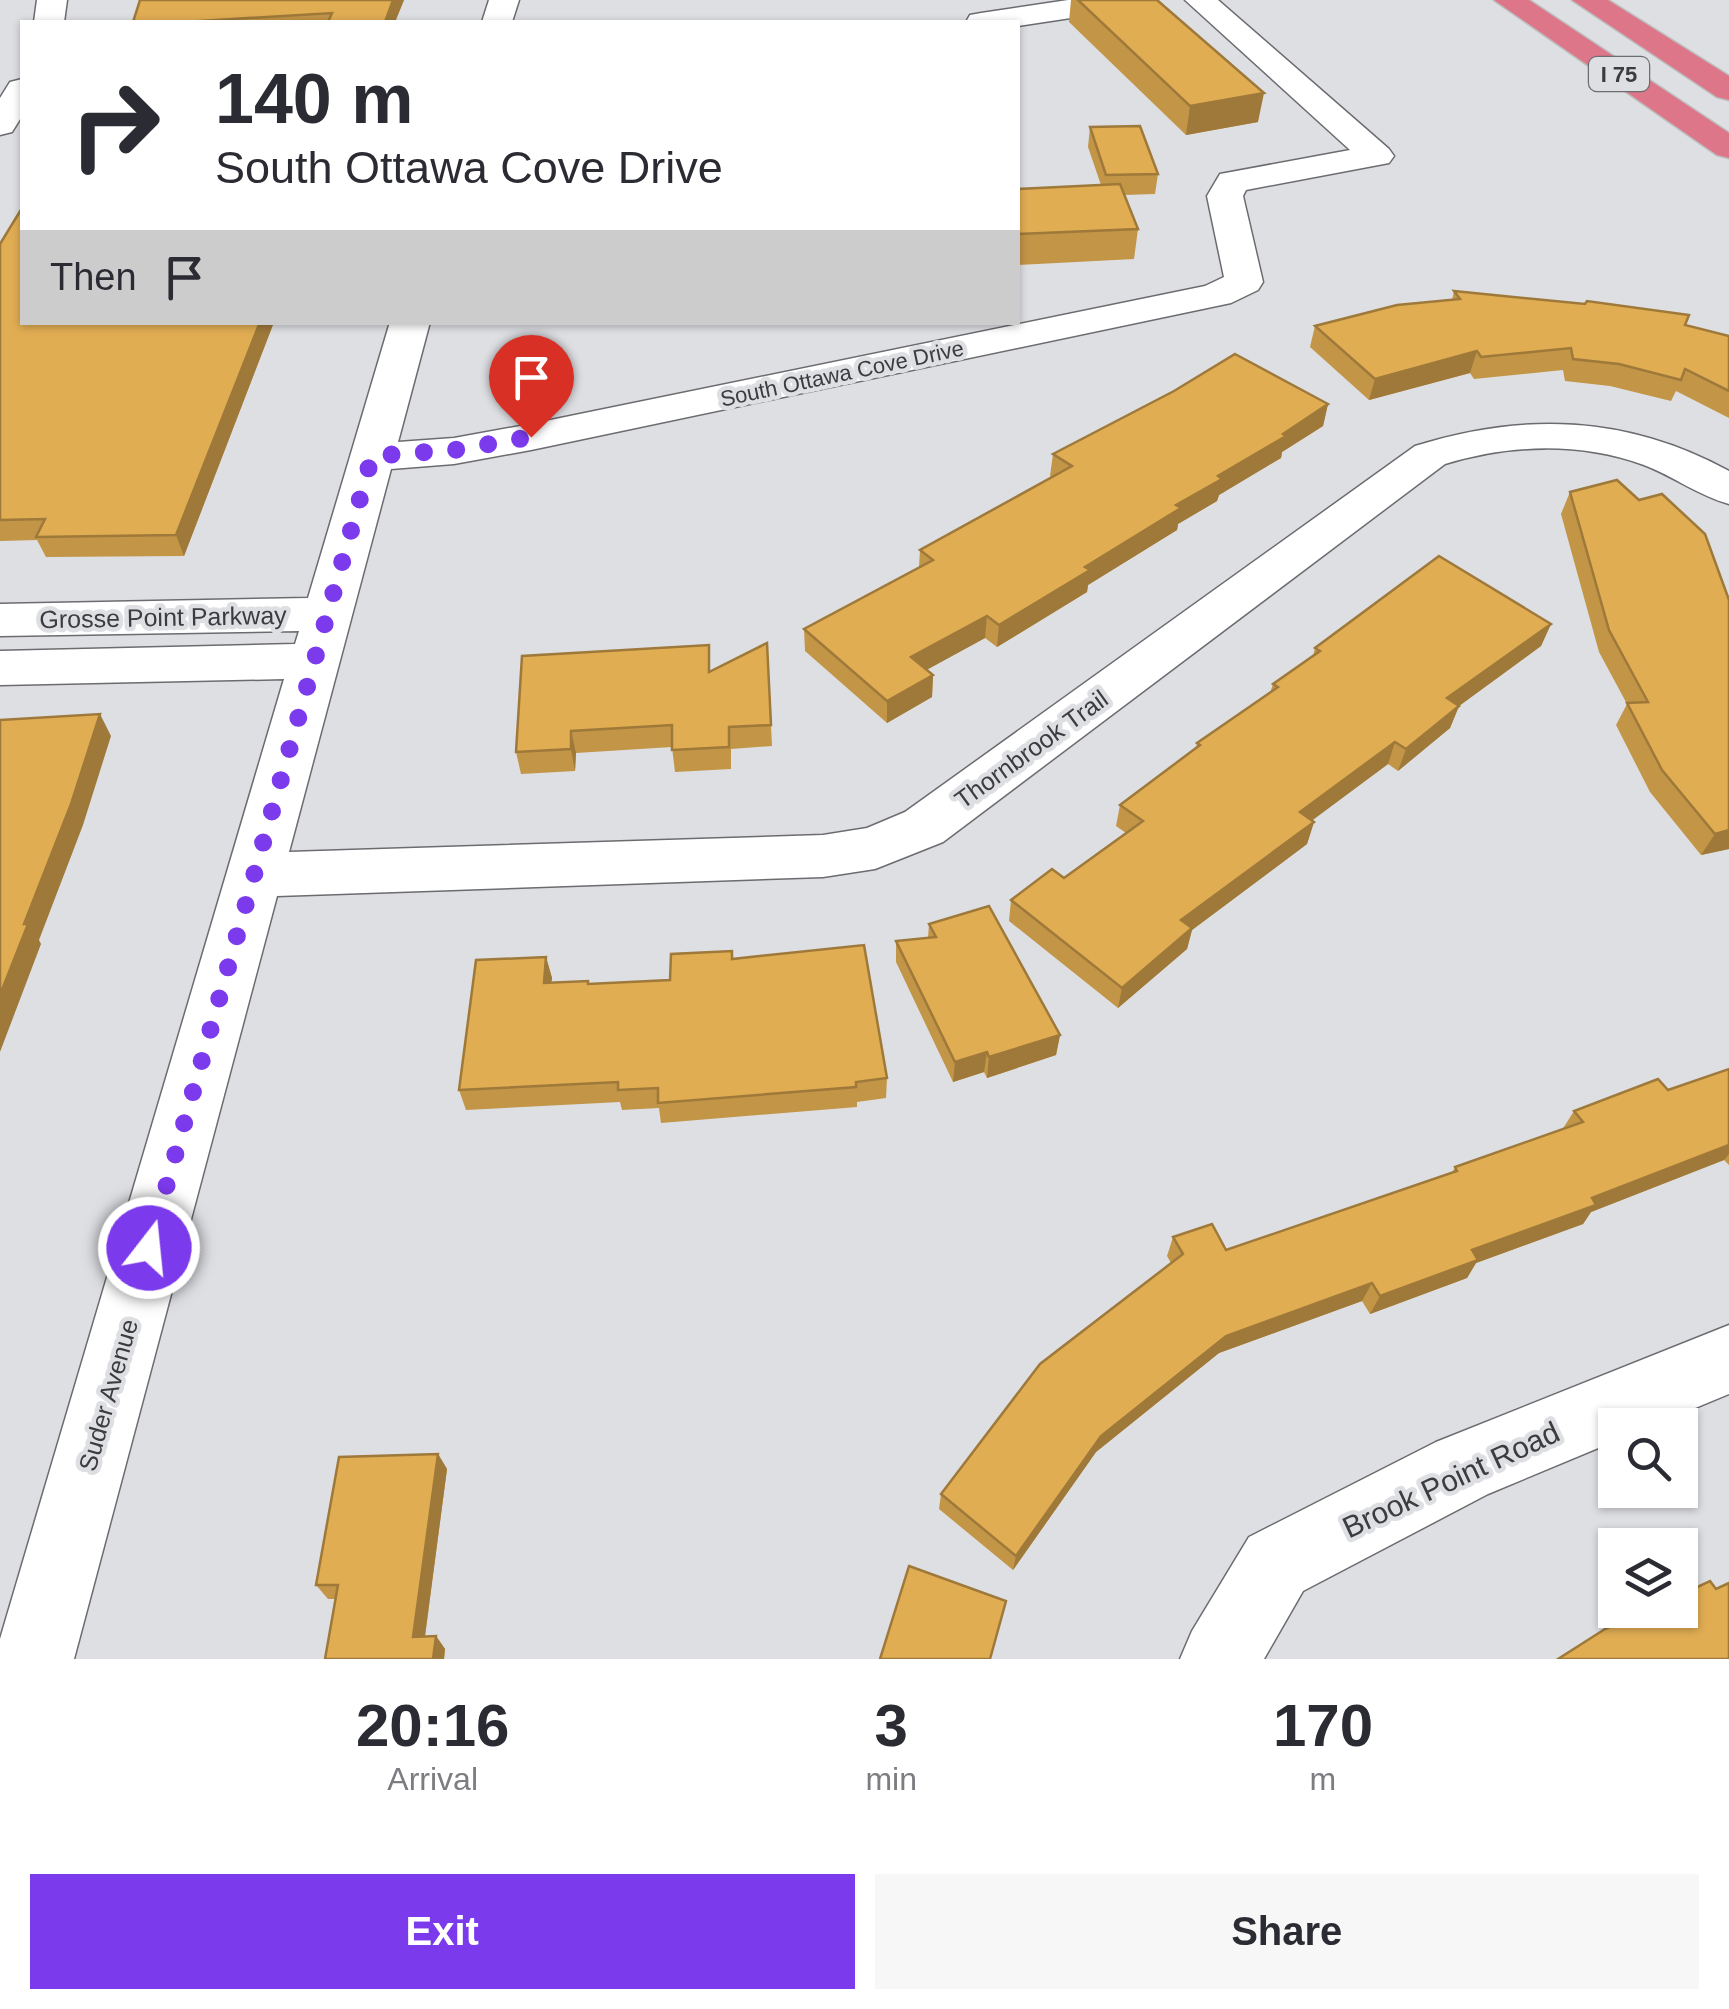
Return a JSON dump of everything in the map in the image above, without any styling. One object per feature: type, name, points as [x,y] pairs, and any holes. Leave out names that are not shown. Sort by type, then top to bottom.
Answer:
[{"type":"highway","name":"I 75","points":[[1509,0],[1729,148]]},
{"type":"highway","name":"I 75","points":[[1586,0],[1729,90]]},
{"type":"street","points":[[995,20],[1130,0]]},
{"type":"street","name":"South Ottawa Cove Drive","points":[[372,456],[454,450],[531,437],[1217,295],[1244,282],[1226,196],[1233,182],[1377,156],[1200,0]]},
{"type":"street","points":[[0,125],[19,70]]},
{"type":"street","name":"Suder Avenue","points":[[34,1659],[409,325]]},
{"type":"street","name":"Thornbrook Trail","points":[[254,875],[824,856],[875,848],[924,828],[1430,455],[1461,443],[1497,437],[1605,440],[1681,464],[1729,490]]},
{"type":"street","name":"Grosse Point Parkway","points":[[0,620],[320,637]]},
{"type":"street","name":"Grosse Point Parkway","points":[[0,668],[320,637]]},
{"type":"street","name":"Brook Point Road","points":[[1220,1659],[1276,1564],[1462,1468],[1729,1358]]},
{"type":"building","points":[[140,0],[393,0],[386,20],[329,20],[332,13],[134,20]]},
{"type":"building","points":[[1078,0],[1157,0],[1264,93],[1190,106]]},
{"type":"building","points":[[1140,126],[1158,174],[1106,175],[1090,127]]},
{"type":"building","points":[[1120,184],[1138,229],[1020,234],[1020,189]]},
{"type":"building","points":[[20,211],[20,325],[259,325],[176,535],[36,537],[45,519],[0,520],[0,244]]},
{"type":"building","points":[[1454,291],[1585,304],[1587,301],[1689,315],[1685,325],[1729,336],[1729,391],[1685,369],[1681,380],[1619,364],[1573,359],[1571,348],[1481,357],[1477,351],[1375,379],[1315,326],[1397,305],[1460,299]]},
{"type":"building","points":[[1235,354],[1328,404],[1283,434],[1286,436],[1218,476],[1222,479],[1176,505],[1181,508],[1085,567],[1090,570],[999,625],[987,616],[911,657],[933,675],[887,701],[804,629],[933,560],[920,550],[1072,466],[1053,454],[1174,391]]},
{"type":"building","points":[[1617,480],[1639,500],[1662,494],[1705,534],[1729,600],[1729,830],[1715,834],[1662,770],[1627,703],[1648,702],[1609,630],[1570,492]]},
{"type":"building","points":[[1439,556],[1551,624],[1447,698],[1459,706],[1406,749],[1395,742],[1300,812],[1314,822],[1181,920],[1192,928],[1122,988],[1011,900],[1052,869],[1064,878],[1143,821],[1120,805],[1200,745],[1197,743],[1278,687],[1273,684],[1320,651],[1315,648]]},
{"type":"building","points":[[767,643],[771,725],[729,727],[729,747],[672,750],[672,725],[571,731],[571,749],[516,752],[522,656],[709,645],[709,672]]},
{"type":"building","points":[[100,714],[71,804],[0,995],[0,720]]},
{"type":"building","points":[[989,906],[1060,1035],[989,1057],[987,1052],[955,1062],[896,941],[936,937],[929,924]]},
{"type":"building","points":[[864,945],[887,1078],[856,1082],[856,1087],[658,1103],[658,1088],[618,1090],[618,1082],[459,1090],[476,960],[546,957],[544,983],[588,984],[670,980],[671,954],[732,951],[732,959]]},
{"type":"building","points":[[1729,1069],[1729,1145],[1592,1198],[1596,1205],[1472,1250],[1478,1260],[1380,1296],[1372,1283],[1226,1336],[1101,1436],[1016,1556],[941,1494],[1040,1364],[1183,1254],[1173,1237],[1212,1224],[1226,1250],[1457,1171],[1455,1167],[1583,1122],[1574,1111],[1658,1079],[1668,1090]]},
{"type":"building","points":[[438,1454],[413,1637],[436,1636],[433,1659],[325,1659],[338,1585],[316,1585],[339,1457]]},
{"type":"building","points":[[909,1566],[1006,1601],[990,1659],[880,1659]]},
{"type":"building","points":[[1710,1581],[1716,1589],[1729,1583],[1729,1659],[1558,1659],[1607,1628],[1698,1628],[1698,1587]]},
{"type":"route","points":[[149,1248],[372,456],[454,450],[531,437]]}]
